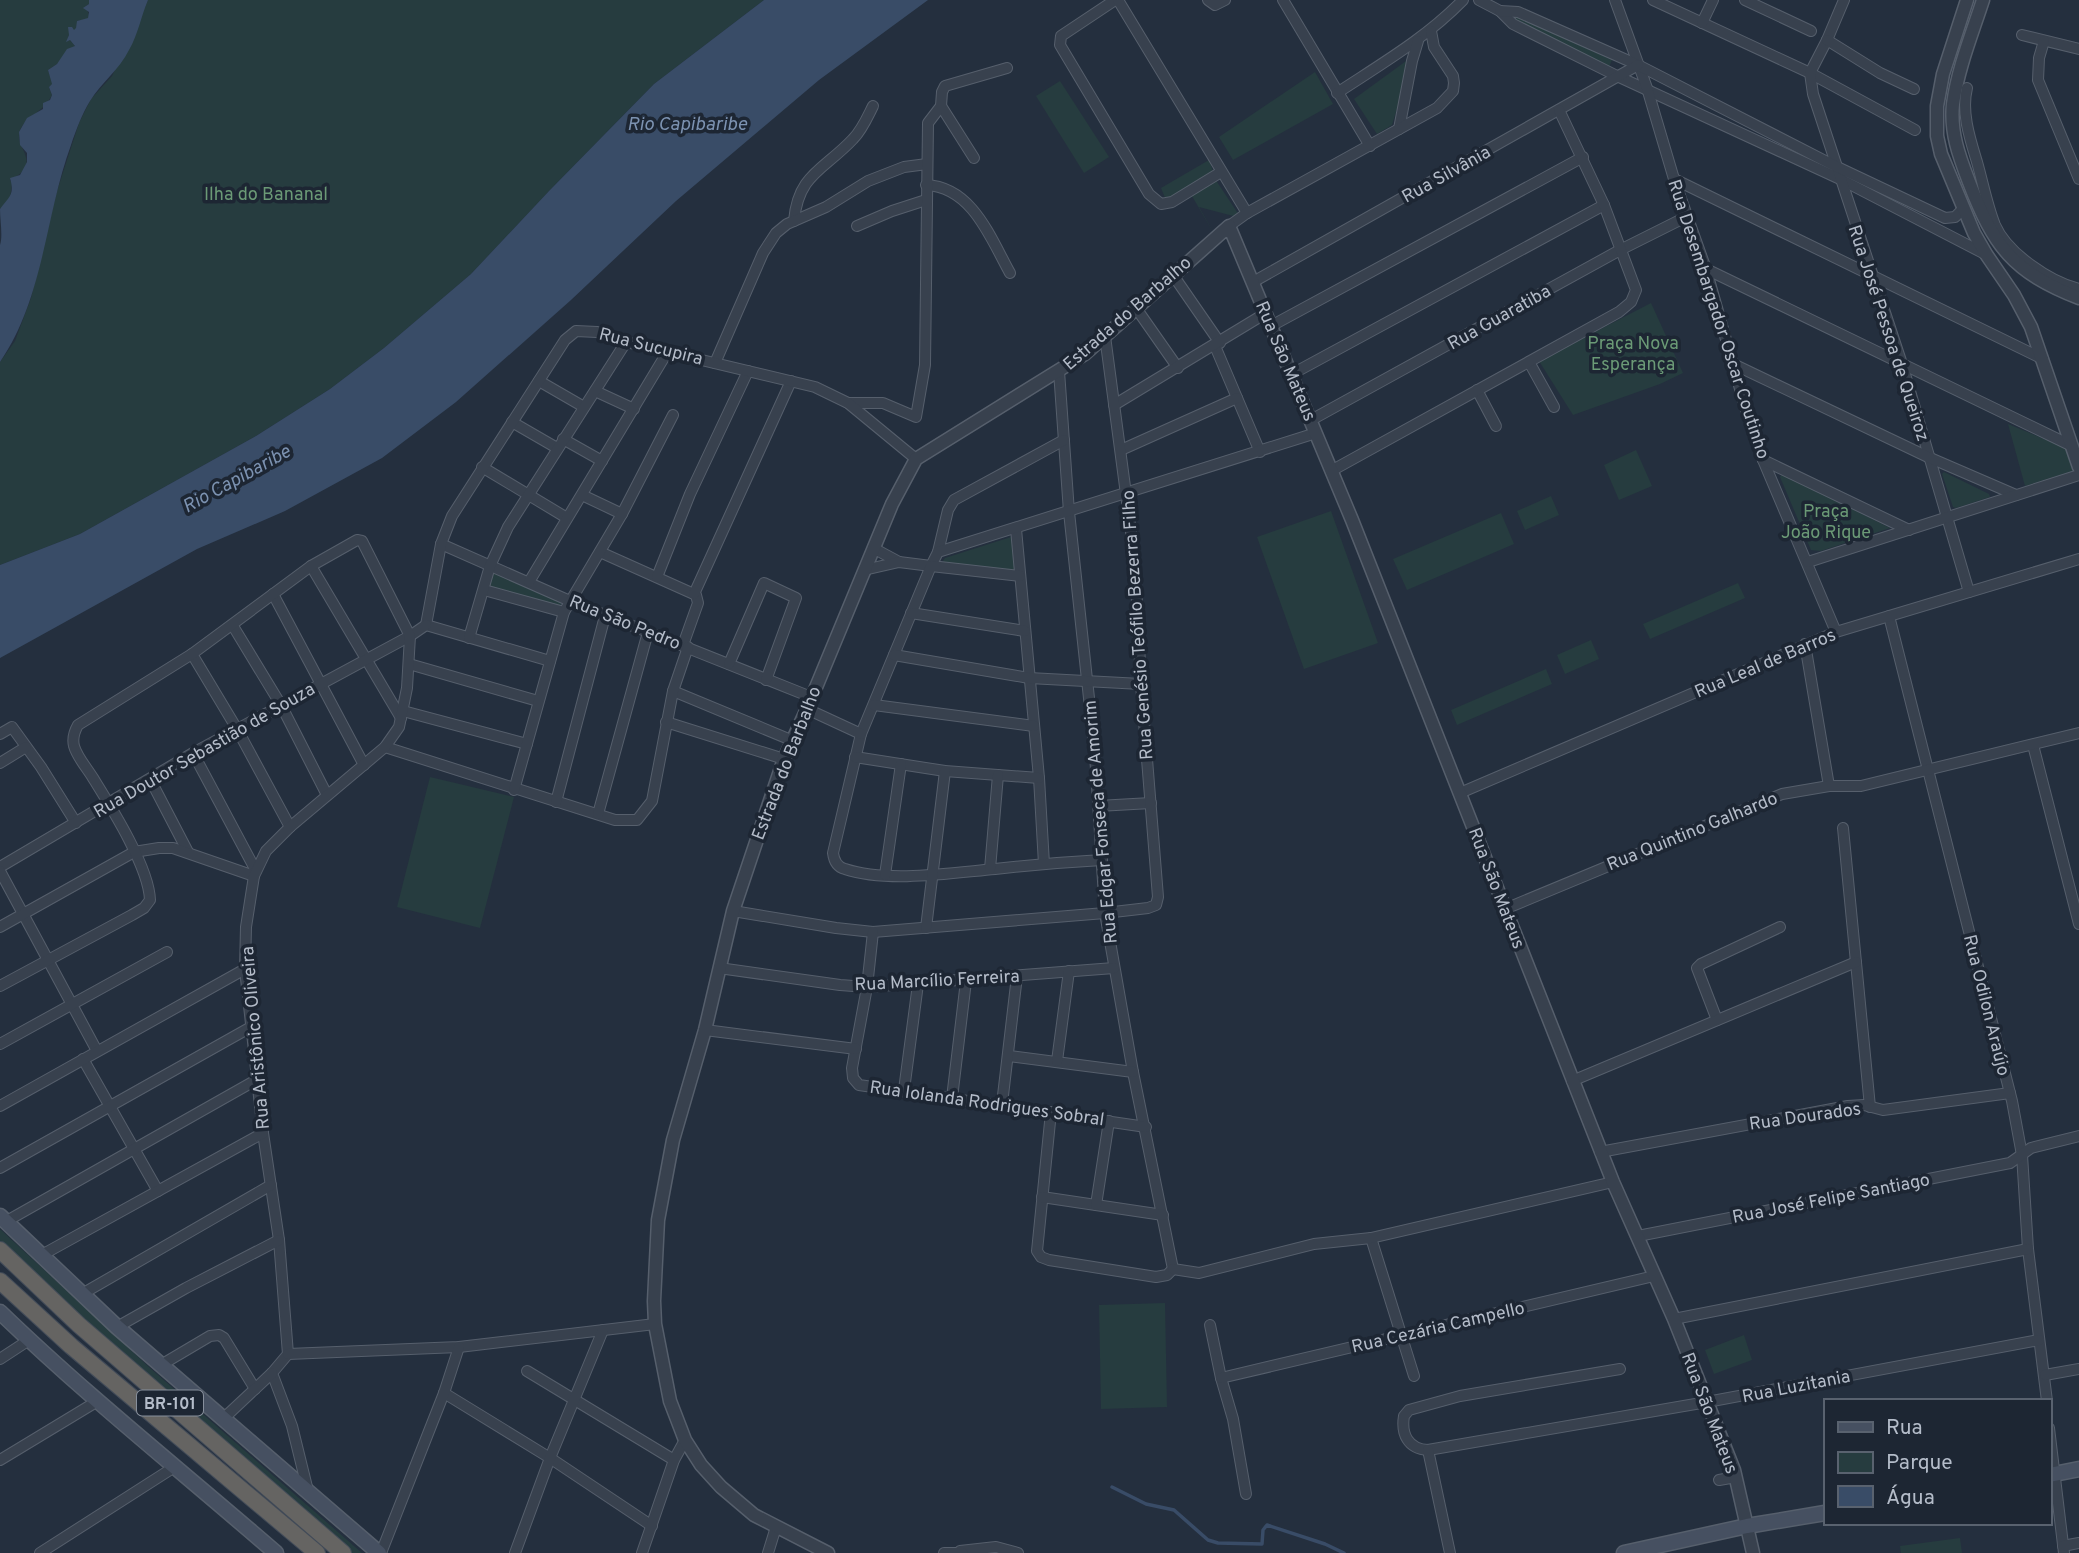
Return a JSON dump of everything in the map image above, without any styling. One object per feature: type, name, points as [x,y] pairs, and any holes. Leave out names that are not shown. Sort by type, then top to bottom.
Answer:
[{"type":"highway","name":"BR-101","points":[[0,1250],[79,1325],[342,1553]]},
{"type":"highway","name":"BR-101","points":[[0,1281],[71,1346],[317,1553]]},
{"type":"main road","points":[[3,1219],[117,1327],[380,1553]]},
{"type":"main road","points":[[0,1312],[96,1402],[176,1466],[268,1551]]},
{"type":"main road","points":[[2051,1474],[2079,1469]]},
{"type":"main road","points":[[1624,1553],[1747,1526],[1824,1513]]},
{"type":"street","points":[[1221,172],[1172,202],[1161,204],[1149,194],[1060,45],[1061,36],[1117,0],[1247,213]]},
{"type":"street","points":[[1208,0],[1215,5],[1225,0]]},
{"type":"street","points":[[1283,0],[1370,146]]},
{"type":"street","points":[[1337,93],[1418,41],[1463,0]]},
{"type":"street","points":[[1479,0],[1500,11],[1513,24],[1617,76],[1840,179],[1986,254]]},
{"type":"street","name":"Rua Desembargador Oscar Coutinho","points":[[1615,0],[1647,88],[1674,180],[1706,269],[1763,460],[1836,632]]},
{"type":"street","points":[[1653,0],[1810,73],[1914,130]]},
{"type":"street","points":[[1702,23],[1713,0]]},
{"type":"street","points":[[1745,0],[1811,31]]},
{"type":"street","points":[[1810,73],[1844,0]]},
{"type":"street","points":[[1967,0],[1943,74],[1937,106],[1937,136],[1941,154],[1963,209],[1986,254],[2031,327],[2079,467]]},
{"type":"street","points":[[1983,0],[1959,72],[1953,105],[1953,135],[1957,152],[1977,204],[1996,242],[2047,283],[2079,298]]},
{"type":"street","points":[[1500,11],[1518,12],[1638,65],[1835,166],[1945,218],[1955,217],[1963,209]]},
{"type":"street","name":"Estrada do Barbalho","points":[[828,1553],[754,1515],[721,1487],[701,1465],[685,1440],[670,1401],[655,1324],[657,1220],[673,1140],[705,1030],[733,911],[791,740],[897,494],[916,459],[1086,354],[1173,275],[1247,213],[1437,108],[1453,91],[1453,76],[1434,47],[1431,31]]},
{"type":"street","points":[[2022,35],[2079,49]]},
{"type":"street","points":[[1827,40],[1880,73],[1914,89]]},
{"type":"street","points":[[1399,129],[1418,41]]},
{"type":"street","points":[[2044,41],[2039,58],[2039,80],[2079,179]]},
{"type":"street","name":"Rua Silvânia","points":[[1253,282],[1638,65]]},
{"type":"street","points":[[857,226],[926,200],[928,123],[941,106],[943,88],[949,83],[1007,68]]},
{"type":"street","name":"Rua José Pessoa de Queiroz","points":[[1810,73],[1813,94],[1835,166],[1902,364],[1969,592]]},
{"type":"street","points":[[1967,88],[1964,102],[1972,148],[1996,227],[2025,265],[2079,289]]},
{"type":"street","points":[[794,221],[797,198],[802,187],[860,131],[873,106]]},
{"type":"street","points":[[941,106],[974,158]]},
{"type":"street","points":[[1331,471],[1628,306],[1636,290],[1604,205],[1559,110]]},
{"type":"street","points":[[1114,405],[1218,344],[1583,157]]},
{"type":"street","points":[[715,363],[769,239],[794,221],[826,207],[868,181],[904,167],[927,164]]},
{"type":"street","points":[[1674,180],[2043,359]]},
{"type":"street","points":[[926,185],[949,189],[969,203],[1010,273]]},
{"type":"street","name":"Rua Sucupira","points":[[848,403],[883,403],[916,417],[925,365],[926,200]]},
{"type":"street","points":[[1292,373],[1604,205]]},
{"type":"street","name":"Rua Guaratiba","points":[[938,552],[1260,452],[1314,427],[1620,250],[1688,216]]},
{"type":"street","name":"Rua São Mateus","points":[[1229,226],[1314,427],[1600,1152],[1674,1319],[1707,1402],[1736,1477],[1753,1553]]},
{"type":"street","points":[[2003,279],[2008,270],[2025,265]]},
{"type":"street","points":[[1706,269],[2073,446]]},
{"type":"street","points":[[1173,275],[1218,344],[1260,452]]},
{"type":"street","points":[[1136,308],[1178,368]]},
{"type":"street","name":"Rua Sucupira","points":[[441,544],[452,516],[482,467],[565,340],[576,331],[597,332],[626,342],[815,387],[848,403],[916,459]]},
{"type":"street","name":"Rua Genésio Teófilo Bezerra Filho","points":[[1105,337],[1137,585],[1141,684],[1158,897],[1156,905],[1148,908],[1105,913]]},
{"type":"street","points":[[469,638],[489,566],[527,494],[626,342]]},
{"type":"street","points":[[529,582],[668,351]]},
{"type":"street","points":[[1529,362],[1553,407]]},
{"type":"street","points":[[1733,364],[1928,457],[2016,495]]},
{"type":"street","points":[[657,577],[690,494],[748,371]]},
{"type":"street","name":"Rua Edgar Fonseca de Amorim","points":[[1059,371],[1069,512],[1088,682],[1105,913],[1133,1072],[1173,1269]]},
{"type":"street","points":[[539,381],[584,407]]},
{"type":"street","points":[[384,747],[615,820],[637,820],[652,801],[666,722],[696,599],[791,381]]},
{"type":"street","points":[[1477,390],[1496,426]]},
{"type":"street","points":[[594,391],[634,409]]},
{"type":"street","points":[[1121,450],[1237,398]]},
{"type":"street","points":[[514,790],[564,612],[622,514],[673,415]]},
{"type":"street","points":[[512,422],[602,461]]},
{"type":"street","points":[[1064,440],[954,500],[948,510],[938,552],[861,734],[833,853],[842,869],[885,875],[933,875],[1102,860]]},
{"type":"street","points":[[1763,460],[1909,530]]},
{"type":"street","points":[[482,467],[567,518]]},
{"type":"street","points":[[1808,562],[2079,475]]},
{"type":"street","points":[[582,495],[622,514]]},
{"type":"street","points":[[1016,529],[1039,778],[1044,864]]},
{"type":"street","points":[[0,986],[132,915],[144,908],[150,900],[146,880],[134,852],[75,748],[74,732],[83,720],[192,654],[311,566],[357,540],[366,546],[410,636]]},
{"type":"street","points":[[441,544],[426,625],[550,661]]},
{"type":"street","name":"Rua São Pedro","points":[[441,544],[605,616],[766,680],[861,734]]},
{"type":"street","points":[[873,548],[899,562]]},
{"type":"street","points":[[600,552],[657,577],[696,599]]},
{"type":"street","name":"Rua Leal de Barros","points":[[1460,793],[1836,632],[2079,559]]},
{"type":"street","points":[[864,570],[899,562],[1020,576]]},
{"type":"street","points":[[311,566],[402,715],[527,744]]},
{"type":"street","points":[[729,664],[764,583],[796,598],[766,680]]},
{"type":"street","name":"Rua São Pedro","points":[[484,590],[564,612]]},
{"type":"street","points":[[273,594],[364,765]]},
{"type":"street","points":[[911,613],[1025,631]]},
{"type":"street","points":[[556,802],[605,616]]},
{"type":"street","name":"Rua Odilon Araújo","points":[[1889,616],[2010,1093],[2022,1155],[2028,1249],[2047,1399]]},
{"type":"street","name":"Rua Doutor Sebastião de Souza","points":[[0,869],[193,753],[426,625]]},
{"type":"street","points":[[233,626],[281,705],[327,795]]},
{"type":"street","points":[[598,814],[648,632]]},
{"type":"street","name":"Rua Aristônico Oliveira","points":[[288,1354],[279,1240],[263,1133],[245,969],[246,926],[255,872],[266,851],[290,827],[384,747],[399,727],[409,664],[410,636]]},
{"type":"street","points":[[1805,644],[1829,786]]},
{"type":"street","points":[[192,654],[237,729],[290,827]]},
{"type":"street","points":[[894,655],[1029,678],[1141,684]]},
{"type":"street","points":[[409,664],[538,701]]},
{"type":"street","points":[[673,691],[791,740]]},
{"type":"street","points":[[874,705],[1034,726]]},
{"type":"street","points":[[666,722],[784,759]]},
{"type":"street","points":[[0,734],[12,727],[76,823]]},
{"type":"street","name":"Rua Quintino Galhardo","points":[[1505,909],[1753,805],[1801,789],[1861,786],[2079,733]]},
{"type":"street","points":[[2033,745],[2079,924]]},
{"type":"street","points":[[0,763],[26,747]]},
{"type":"street","points":[[193,753],[255,872]]},
{"type":"street","points":[[855,757],[945,771],[1039,778]]},
{"type":"street","points":[[885,875],[901,764]]},
{"type":"street","points":[[926,928],[945,771]]},
{"type":"street","points":[[989,869],[998,775]]},
{"type":"street","points":[[150,779],[188,852]]},
{"type":"street","points":[[1098,806],[1150,803]]},
{"type":"street","points":[[1843,828],[1870,1107]]},
{"type":"street","points":[[0,928],[134,852],[159,848],[188,852],[255,872]]},
{"type":"street","points":[[0,869],[97,1051]]},
{"type":"street","points":[[733,911],[836,929],[873,932],[1105,913]]},
{"type":"street","points":[[1717,1020],[1697,968],[1780,927]]},
{"type":"street","name":"Rua Iolanda Rodrigues Sobral","points":[[873,932],[852,1075],[859,1085],[1146,1126]]},
{"type":"street","points":[[0,1044],[167,952]]},
{"type":"street","points":[[1572,1081],[1856,962]]},
{"type":"street","name":"Rua Marcílio Ferreira","points":[[719,968],[867,987],[1114,968]]},
{"type":"street","points":[[0,1106],[245,969]]},
{"type":"street","points":[[1057,1061],[1069,971]]},
{"type":"street","points":[[1002,1104],[1017,976]]},
{"type":"street","points":[[952,1098],[966,981]]},
{"type":"street","points":[[904,1090],[918,984]]},
{"type":"street","points":[[0,1168],[251,1027]]},
{"type":"street","points":[[705,1030],[856,1049]]},
{"type":"street","points":[[1009,1055],[1133,1072]]},
{"type":"street","points":[[83,1059],[158,1191]]},
{"type":"street","points":[[3,1219],[258,1079]]},
{"type":"street","name":"Rua Dourados","points":[[1600,1152],[1848,1106],[1883,1110],[2010,1093]]},
{"type":"street","points":[[1051,1112],[1037,1251],[1041,1257],[1049,1260],[1147,1277],[1167,1275],[1173,1269],[1199,1272],[1314,1244],[1371,1238],[1613,1182]]},
{"type":"street","points":[[1096,1205],[1109,1121]]},
{"type":"street","points":[[40,1256],[263,1133]]},
{"type":"street","name":"Rua José Felipe Santiago","points":[[1638,1236],[2010,1163],[2031,1148],[2079,1136]]},
{"type":"street","points":[[82,1294],[271,1185]]},
{"type":"street","points":[[1042,1198],[1163,1215]]},
{"type":"street","points":[[1371,1238],[1415,1376]]},
{"type":"street","points":[[117,1327],[279,1240]]},
{"type":"street","points":[[1674,1319],[2028,1249]]},
{"type":"street","name":"Rua Cezária Campello","points":[[1221,1378],[1654,1276]]},
{"type":"street","points":[[223,1418],[272,1373],[288,1354],[459,1347],[655,1324]]},
{"type":"street","points":[[1210,1325],[1233,1419],[1246,1494]]},
{"type":"street","points":[[514,1553],[603,1330]]},
{"type":"street","points":[[161,1364],[210,1336],[219,1335],[224,1338],[255,1389]]},
{"type":"street","points":[[0,1359],[29,1340]]},
{"type":"street","name":"Rua Luzitania","points":[[1428,1450],[1707,1402],[2039,1340]]},
{"type":"street","points":[[380,1553],[444,1393],[459,1347]]},
{"type":"street","points":[[1450,1553],[1428,1450],[1420,1450],[1406,1440],[1403,1421],[1406,1413],[1460,1396],[1620,1369]]},
{"type":"street","points":[[2045,1375],[2079,1369]]},
{"type":"street","points":[[527,1371],[674,1460]]},
{"type":"street","points":[[272,1373],[292,1426],[308,1491]]},
{"type":"street","points":[[444,1393],[550,1458],[652,1526]]},
{"type":"street","points":[[0,1460],[96,1402]]},
{"type":"street","points":[[642,1553],[674,1460],[685,1440]]},
{"type":"street","points":[[40,1553],[176,1466]]},
{"type":"street","points":[[2051,1474],[2064,1549],[2079,1544]]},
{"type":"street","points":[[1719,1480],[1736,1477]]},
{"type":"street","points":[[768,1553],[776,1527]]},
{"type":"street","points":[[944,1553],[996,1547],[1018,1553]]},
{"type":"green space","points":[[0,0],[89,0],[86,6],[89,15],[88,19],[77,21],[77,29],[69,35],[67,41],[70,40],[75,46],[48,70],[53,84],[49,87],[52,95],[20,130],[20,143],[27,161],[20,174],[10,180],[10,200],[0,209]]},
{"type":"green space","name":"Ilha do Bananal","points":[[148,0],[764,0],[654,84],[471,274],[384,348],[330,389],[256,436],[80,534],[0,565],[0,362],[15,341],[31,298],[56,194],[79,123],[91,99],[112,76]]},
{"type":"green space","points":[[1514,15],[1612,60],[1609,67],[1513,20]]},
{"type":"green space","points":[[1413,56],[1392,125],[1377,134],[1354,99]]},
{"type":"green space","points":[[1315,72],[1333,104],[1233,160],[1219,137]]},
{"type":"green space","points":[[1060,81],[1109,157],[1084,173],[1036,96]]},
{"type":"green space","points":[[1209,160],[1213,171],[1166,200],[1161,188]]},
{"type":"green space","points":[[1213,176],[1241,218],[1199,207],[1216,237],[1189,191]]},
{"type":"green space","name":"Praça Nova Esperança","points":[[1651,303],[1683,373],[1573,415],[1539,361]]},
{"type":"green space","points":[[2008,424],[2066,448],[2073,471],[2025,486]]},
{"type":"green space","points":[[1636,450],[1652,486],[1619,500],[1604,465]]},
{"type":"green space","points":[[1944,472],[1989,494],[1990,497],[1953,507],[1942,474]]},
{"type":"green space","name":"Praça João Rique","points":[[1782,474],[1890,528],[1821,551],[1811,550],[1780,477]]},
{"type":"green space","points":[[1551,496],[1559,515],[1525,530],[1517,511]]},
{"type":"green space","points":[[1331,511],[1378,643],[1304,669],[1257,537]]},
{"type":"green space","points":[[1501,513],[1514,544],[1407,590],[1393,559]]},
{"type":"green space","points":[[1011,537],[1017,567],[1013,571],[944,564],[945,558]]},
{"type":"green space","points":[[493,570],[562,599],[560,608],[488,587]]},
{"type":"green space","points":[[1738,583],[1745,598],[1650,639],[1643,624]]},
{"type":"green space","points":[[1591,640],[1599,659],[1565,674],[1557,655]]},
{"type":"green space","points":[[1546,669],[1552,684],[1457,725],[1451,710]]},
{"type":"green space","points":[[430,777],[514,797],[480,928],[397,907]]},
{"type":"green space","points":[[0,1229],[150,1368],[362,1553],[349,1553],[150,1382],[0,1242]]},
{"type":"green space","points":[[1165,1303],[1167,1407],[1101,1409],[1099,1305]]},
{"type":"green space","points":[[1744,1335],[1752,1360],[1714,1374],[1705,1350]]},
{"type":"green space","points":[[1960,1538],[1962,1553],[1901,1553],[1900,1546]]},
{"type":"water","points":[[89,0],[148,0],[129,50],[94,94],[79,122],[62,172],[35,284],[15,337],[0,362],[0,209],[11,192],[10,178],[20,175],[27,162],[27,153],[20,145],[19,132],[27,118],[43,109],[43,103],[50,100],[52,95],[49,87],[52,84],[48,70],[57,64],[67,49],[75,46],[70,40],[66,42],[68,27],[74,30],[77,21],[88,18],[89,12],[83,8],[89,4]]},
{"type":"water","name":"Rio Capibaribe","points":[[764,0],[928,0],[819,80],[676,201],[571,300],[456,402],[382,458],[285,511],[197,549],[0,658],[0,565],[80,534],[256,436],[330,389],[384,348],[471,274],[654,84]]},
{"type":"waterway","points":[[1112,1487],[1146,1504],[1174,1510],[1208,1540],[1218,1543],[1262,1544],[1263,1530],[1267,1525],[1344,1553]]}]
